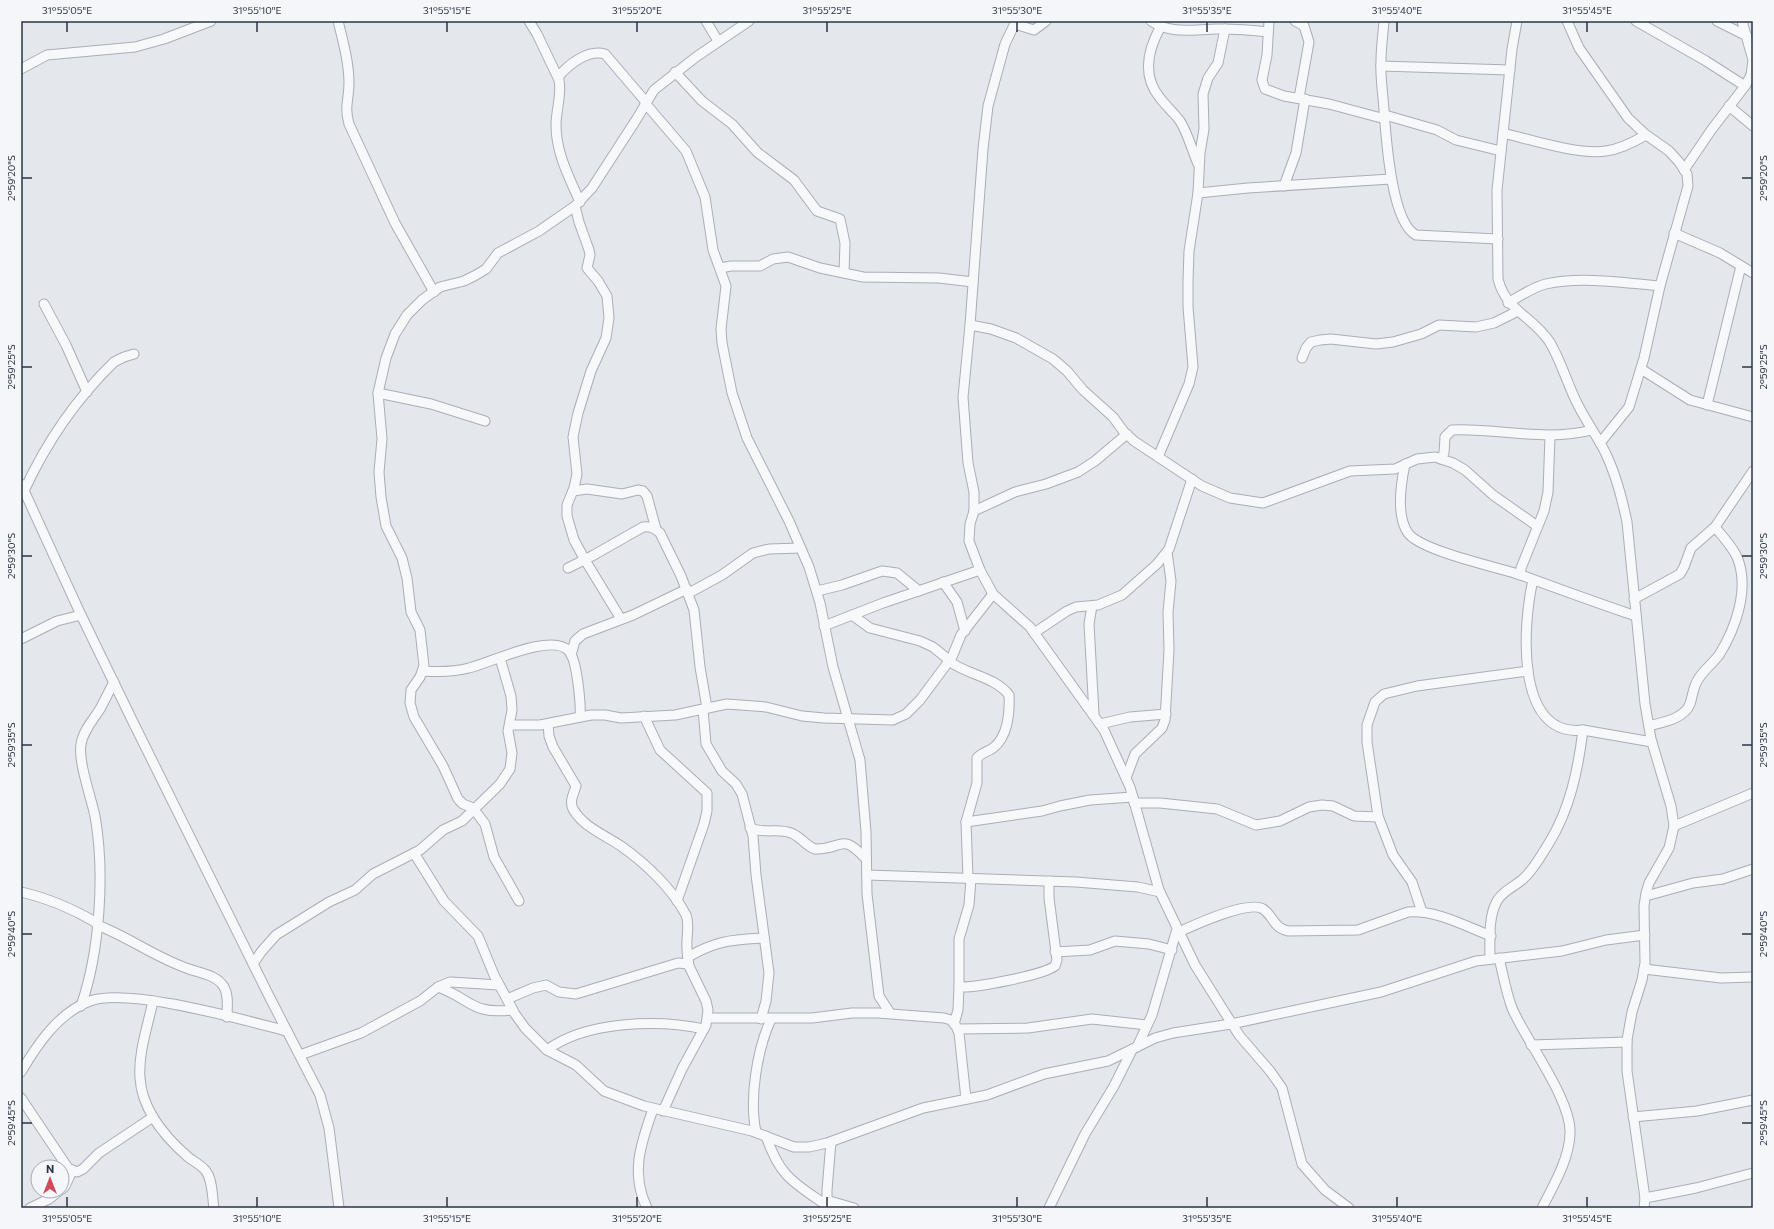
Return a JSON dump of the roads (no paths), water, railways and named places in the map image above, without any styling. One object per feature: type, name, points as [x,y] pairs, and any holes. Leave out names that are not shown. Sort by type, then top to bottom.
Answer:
[{"type":"street","points":[[21,69],[47,55],[135,47],[164,39],[211,21]]},
{"type":"street","points":[[338,21],[348,72],[349,85],[345,111],[349,124],[395,223],[434,292]]},
{"type":"street","points":[[529,21],[538,34],[558,77],[561,88],[556,113],[556,137],[577,204],[579,222],[590,250],[587,268],[598,281],[607,296],[609,318],[605,344],[591,371],[575,425],[573,449],[577,474],[567,505],[567,516],[574,540],[621,619]]},
{"type":"street","points":[[706,21],[718,41]]},
{"type":"street","points":[[519,901],[494,857],[485,824],[474,809],[463,804],[458,799],[443,766],[414,717],[410,703],[410,690],[423,671],[420,630],[411,612],[407,578],[402,558],[386,526],[383,514],[379,472],[382,439],[378,393],[386,358],[395,334],[407,315],[422,300],[440,287],[464,281],[486,269],[498,253],[539,232],[577,204],[592,188],[654,90],[675,72],[749,21]]},
{"type":"street","points":[[1046,21],[1034,30],[1016,22],[1005,44],[988,106],[983,149],[963,397],[968,463],[974,492],[974,511],[970,524],[969,541],[980,570],[993,594],[1018,615],[1034,633],[1100,724],[1126,778],[1145,846],[1160,892],[1195,965],[1232,1024],[1282,1088],[1302,1164],[1325,1190],[1349,1208]]},
{"type":"street","points":[[1151,21],[1161,26],[1183,31],[1225,29],[1268,32]]},
{"type":"street","points":[[1269,21],[1267,55],[1262,80],[1265,89],[1276,94],[1385,117],[1437,130],[1456,140],[1501,151]]},
{"type":"street","points":[[1284,186],[1296,152],[1308,42],[1304,26],[1296,21]]},
{"type":"street","points":[[1384,21],[1381,66],[1387,149],[1391,179],[1404,222],[1409,232],[1416,235],[1427,236],[1498,238]]},
{"type":"street","points":[[1517,21],[1497,190],[1498,279],[1501,290],[1508,303],[1541,331],[1553,347],[1577,404],[1600,442],[1613,471],[1623,501],[1627,522],[1634,599],[1649,726],[1652,742],[1671,806],[1674,826],[1669,848],[1649,883],[1646,896],[1644,969],[1632,1012],[1627,1042],[1627,1071],[1645,1198],[1644,1208]]},
{"type":"street","points":[[1567,21],[1579,48],[1589,64],[1628,118],[1646,135],[1669,151],[1684,170],[1688,186],[1660,286],[1641,369],[1630,407],[1600,442]]},
{"type":"street","points":[[1636,21],[1745,86]]},
{"type":"street","points":[[1717,21],[1747,36]]},
{"type":"street","points":[[1684,170],[1745,86],[1751,75],[1753,60],[1742,21]]},
{"type":"street","points":[[1161,26],[1150,48],[1147,60],[1151,82],[1158,96],[1180,121],[1200,168]]},
{"type":"street","points":[[1158,456],[1190,384],[1194,367],[1188,307],[1188,281],[1204,129],[1203,94],[1208,78],[1218,63],[1225,29]]},
{"type":"street","points":[[558,77],[565,68],[586,56],[596,53],[605,54],[686,151],[706,197],[713,250],[726,286],[721,329],[722,343],[732,393],[747,438],[809,567],[817,591],[833,667],[862,774],[867,894],[879,996],[890,1014]]},
{"type":"street","points":[[1381,66],[1510,70]]},
{"type":"street","points":[[675,72],[702,101],[732,124],[757,152],[794,180],[817,211],[821,214],[840,219],[845,243],[844,273]]},
{"type":"street","points":[[1729,106],[1753,126]]},
{"type":"street","points":[[1503,134],[1592,151],[1618,148],[1632,143],[1646,135]]},
{"type":"street","points":[[1198,193],[1391,179]]},
{"type":"street","points":[[1674,233],[1720,254],[1753,273]]},
{"type":"street","points":[[720,268],[731,266],[760,266],[777,258],[788,257],[820,268],[863,277],[939,278],[973,282]]},
{"type":"street","points":[[1707,406],[1742,266]]},
{"type":"street","points":[[1508,303],[1545,284],[1559,282],[1582,281],[1660,286]]},
{"type":"street","points":[[44,304],[66,345],[87,392]]},
{"type":"street","points":[[1302,358],[1306,348],[1311,342],[1320,340],[1331,339],[1376,344],[1393,342],[1421,334],[1439,325],[1476,327],[1494,323],[1518,311]]},
{"type":"street","points":[[970,325],[991,329],[1016,338],[1053,359],[1083,390],[1113,417],[1127,434],[1192,479],[1230,498],[1263,503],[1350,470],[1386,470],[1426,457],[1441,459],[1465,470],[1492,495],[1537,526]]},
{"type":"street","points":[[134,354],[124,356],[114,362],[87,392],[60,426],[22,487],[114,682],[253,964],[320,1095],[329,1128],[339,1208]]},
{"type":"street","points":[[1641,369],[1677,393],[1707,406],[1753,417]]},
{"type":"street","points":[[378,393],[431,404],[484,421]]},
{"type":"street","points":[[1441,459],[1444,453],[1445,437],[1452,430],[1513,432],[1550,436],[1574,434],[1592,430]]},
{"type":"street","points":[[974,511],[1015,492],[1046,484],[1078,472],[1095,461],[1127,434]]},
{"type":"street","points":[[1520,575],[1521,568],[1544,510],[1548,492],[1550,436]]},
{"type":"street","points":[[1405,464],[1400,484],[1401,510],[1404,523],[1411,536],[1436,549],[1520,575],[1636,616]]},
{"type":"street","points":[[1634,599],[1680,574],[1691,548],[1715,527],[1753,471]]},
{"type":"street","points":[[1034,633],[1067,611],[1076,607],[1092,606],[1107,602],[1122,595],[1157,564],[1167,552],[1177,528],[1192,479]]},
{"type":"street","points":[[572,490],[587,489],[617,494],[638,490],[643,492],[647,496],[656,530]]},
{"type":"street","points":[[568,568],[643,527],[650,526],[660,533],[688,591],[696,619],[705,708],[706,744],[722,771],[736,784],[742,794],[750,828],[768,973],[766,1001],[761,1019]]},
{"type":"street","points":[[1649,726],[1686,712],[1690,704],[1695,685],[1718,656],[1727,641],[1737,613],[1743,582],[1741,570],[1736,556],[1715,527]]},
{"type":"street","points":[[571,655],[575,641],[583,634],[688,591],[722,575],[753,553],[768,550],[800,548]]},
{"type":"street","points":[[1126,778],[1135,754],[1162,728],[1166,714],[1169,650],[1168,612],[1171,581],[1167,552]]},
{"type":"street","points":[[824,626],[943,582],[980,570]]},
{"type":"street","points":[[817,591],[842,585],[882,571],[897,573],[919,591]]},
{"type":"street","points":[[1533,580],[1527,621],[1529,684],[1547,718],[1562,730],[1583,730],[1652,742]]},
{"type":"street","points":[[943,582],[957,602],[965,631]]},
{"type":"street","points":[[510,725],[548,724],[580,717],[598,715],[621,718],[675,715],[727,704],[743,704],[766,707],[802,716],[893,720],[900,717],[920,700],[949,661],[965,631],[993,594]]},
{"type":"street","points":[[1092,606],[1089,624],[1094,715]]},
{"type":"street","points":[[21,639],[57,621],[81,614]]},
{"type":"street","points":[[852,615],[870,628],[920,641],[933,647],[960,669],[984,677],[1009,695],[1007,727],[1003,737],[993,748],[984,752],[977,758],[977,783],[966,822],[969,905],[959,939],[959,987],[956,1026],[966,1099]]},
{"type":"street","points":[[423,671],[448,671],[467,668],[531,647],[562,646],[569,651],[571,655],[578,686],[580,717]]},
{"type":"street","points":[[253,964],[276,935],[329,902],[351,892],[373,874],[414,853],[444,830],[462,821],[500,784],[510,769],[512,753],[509,738],[512,710],[511,696],[500,658]]},
{"type":"street","points":[[1422,912],[1412,882],[1393,855],[1378,817],[1367,742],[1367,725],[1375,702],[1384,694],[1417,686],[1528,671]]},
{"type":"street","points":[[81,1006],[86,990],[97,924],[100,872],[95,817],[82,761],[81,744],[87,730],[114,682]]},
{"type":"street","points":[[1100,724],[1130,717],[1166,714]]},
{"type":"street","points":[[644,716],[660,750],[707,793],[707,811],[704,824],[677,901]]},
{"type":"street","points":[[548,724],[552,747],[576,786],[572,798],[573,809],[584,824],[622,847],[646,866],[677,901],[687,916],[689,962],[706,1001],[708,1018],[663,1111]]},
{"type":"street","points":[[1542,1208],[1560,1171],[1566,1152],[1570,1129],[1568,1116],[1554,1085],[1512,1008],[1495,958],[1491,936],[1493,913],[1496,902],[1501,894],[1525,878],[1550,842],[1564,812],[1575,783],[1583,730]]},
{"type":"street","points":[[1674,826],[1753,793]]},
{"type":"street","points":[[966,822],[1042,811],[1090,800],[1133,800],[1217,809],[1256,825],[1280,820],[1308,807],[1322,805],[1333,806],[1354,816],[1378,817]]},
{"type":"street","points":[[750,828],[762,832],[776,831],[794,834],[816,849],[844,843],[852,845],[866,859]]},
{"type":"street","points":[[414,853],[444,901],[478,936],[512,1010],[525,1028],[547,1050],[576,1065],[604,1092],[653,1109],[756,1132],[794,1147],[809,1147],[831,1142],[906,1113],[999,1091],[1044,1074],[1108,1061],[1134,1048],[1172,1033],[1232,1024],[1381,992],[1459,965],[1495,958],[1562,951],[1606,940],[1645,935]]},
{"type":"street","points":[[1646,896],[1686,885],[1723,879],[1753,869]]},
{"type":"street","points":[[867,875],[1111,884],[1160,892]]},
{"type":"street","points":[[959,987],[988,985],[1051,969],[1055,966],[1056,960],[1049,881]]},
{"type":"street","points":[[21,892],[54,902],[77,912],[168,961],[218,980],[224,986],[227,998],[227,1017]]},
{"type":"street","points":[[1178,930],[1232,912],[1257,906],[1264,909],[1274,923],[1281,929],[1288,931],[1358,930],[1408,912],[1422,912],[1441,916],[1491,936]]},
{"type":"street","points":[[1048,1208],[1085,1134],[1114,1086],[1147,1025],[1162,986],[1178,930]]},
{"type":"street","points":[[507,999],[546,984],[559,992],[576,994],[678,963],[689,962],[704,948],[734,939],[764,938]]},
{"type":"street","points":[[1055,952],[1090,950],[1115,941],[1149,944],[1172,950]]},
{"type":"street","points":[[1644,969],[1721,978],[1753,978]]},
{"type":"street","points":[[300,1055],[361,1033],[420,1001],[438,987],[450,982],[499,984]]},
{"type":"street","points":[[438,987],[450,991],[476,1008],[489,1011],[512,1010]]},
{"type":"street","points":[[21,1072],[35,1048],[53,1027],[89,1001],[106,997],[153,1001],[287,1031]]},
{"type":"street","points":[[153,1001],[143,1045],[140,1079],[146,1104],[153,1117],[172,1141],[205,1170],[209,1179],[214,1208]]},
{"type":"street","points":[[708,1018],[812,1018],[864,1012],[944,1018],[952,1020],[956,1026]]},
{"type":"street","points":[[756,1132],[753,1118],[759,1050],[771,1019]]},
{"type":"street","points":[[956,1026],[1028,1028],[1092,1019],[1147,1025]]},
{"type":"street","points":[[547,1050],[557,1042],[574,1036],[632,1024],[674,1024],[704,1029]]},
{"type":"street","points":[[1531,1045],[1627,1042]]},
{"type":"street","points":[[21,1098],[68,1168],[77,1172],[83,1169],[99,1153],[153,1117]]},
{"type":"street","points":[[1633,1117],[1697,1111],[1753,1100]]},
{"type":"street","points":[[646,1208],[641,1196],[638,1166],[640,1144],[653,1109]]},
{"type":"street","points":[[766,1136],[778,1166],[791,1181],[827,1204],[854,1208]]},
{"type":"street","points":[[827,1204],[831,1142]]},
{"type":"street","points":[[70,1175],[72,1171]]},
{"type":"street","points":[[1645,1198],[1696,1188],[1753,1173]]},
{"type":"street","points":[[30,1208],[49,1199]]}]
